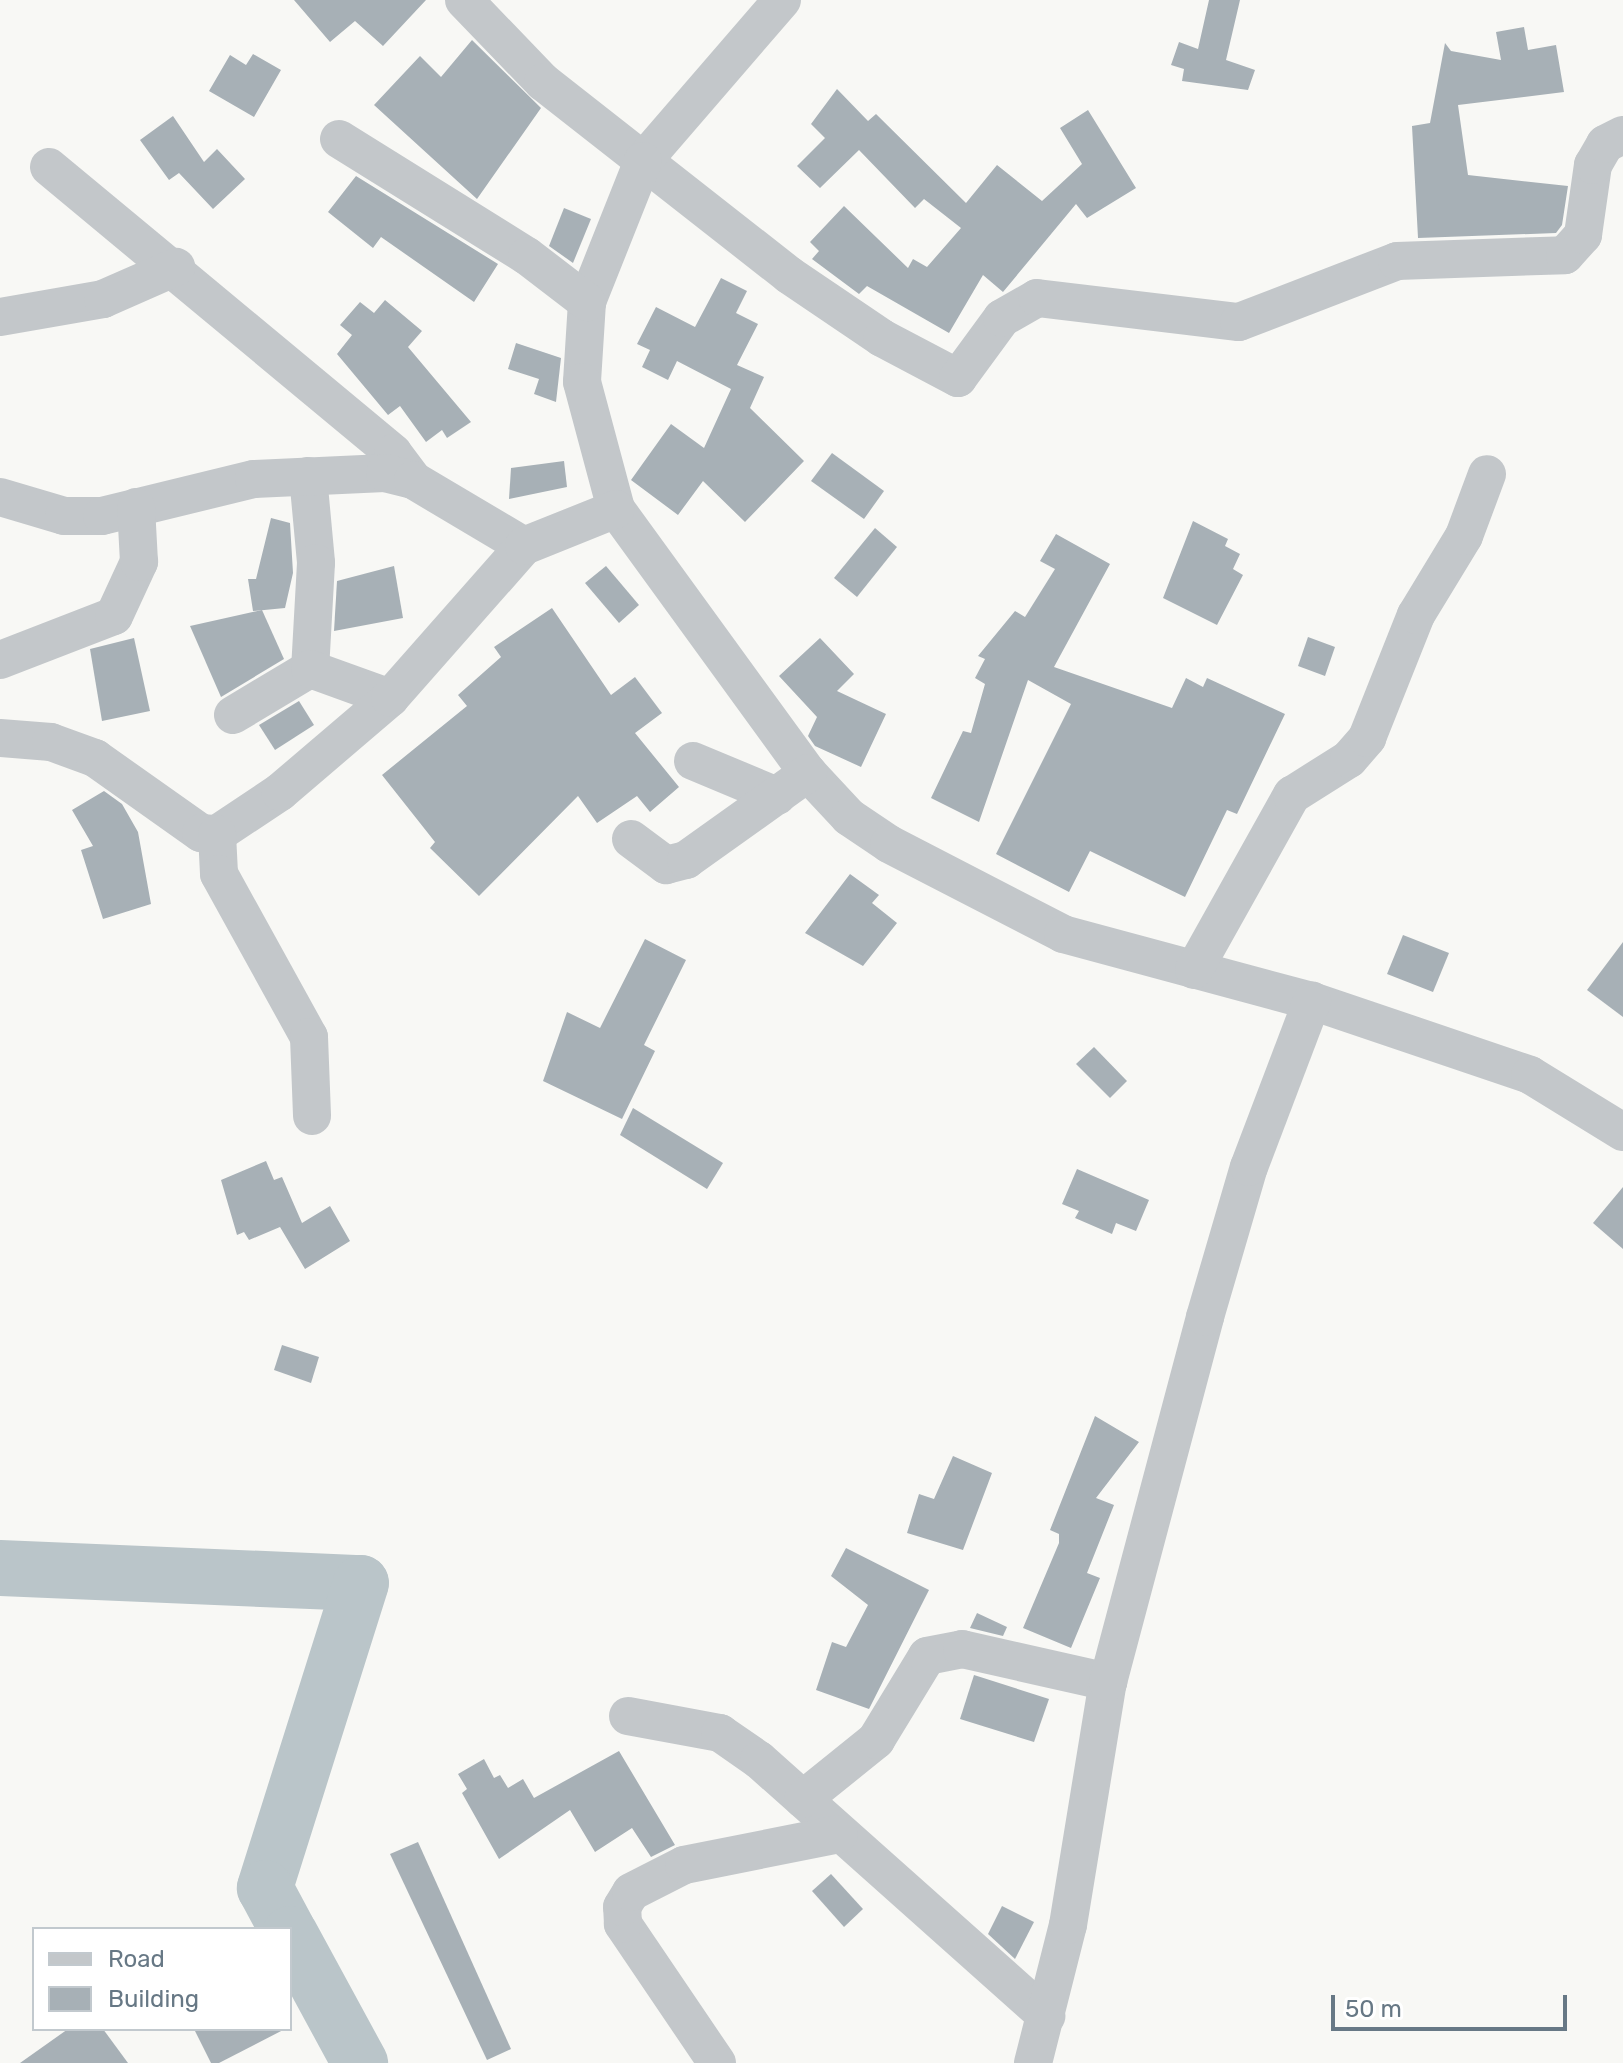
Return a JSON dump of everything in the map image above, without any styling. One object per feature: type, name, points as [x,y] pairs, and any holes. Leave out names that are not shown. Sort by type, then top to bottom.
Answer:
[{"type":"street","points":[[464,0],[543,82],[812,291],[958,378],[1002,318],[1037,298],[1239,322],[1397,261],[1565,255],[1583,235],[1593,165],[1605,144],[1623,135]]},
{"type":"street","points":[[782,0],[643,161],[587,302],[582,382],[616,509],[808,773],[849,817],[941,875],[1063,934],[1312,1001],[1530,1075],[1623,1132]]},
{"type":"street","points":[[339,139],[527,256],[587,302]]},
{"type":"street","points":[[49,167],[176,267],[393,453],[413,480],[524,546]]},
{"type":"street","points":[[0,317],[103,299],[176,267]]},
{"type":"street","points":[[1194,970],[1292,795],[1349,759],[1367,738],[1416,615],[1464,536],[1487,474]]},
{"type":"street","points":[[0,497],[64,516],[136,507],[254,479],[308,476],[413,480]]},
{"type":"street","points":[[308,476],[316,563],[310,669]]},
{"type":"street","points":[[0,660],[114,616],[139,562],[136,507]]},
{"type":"street","points":[[0,738],[51,742],[95,758],[201,833],[217,834],[280,792],[390,698],[524,546],[616,509]]},
{"type":"street","points":[[310,669],[390,698]]},
{"type":"street","points":[[233,715],[310,669]]},
{"type":"street","points":[[693,761],[777,796]]},
{"type":"street","points":[[631,839],[666,865],[686,860],[808,773]]},
{"type":"street","points":[[217,834],[219,874],[309,1037],[312,1116]]},
{"type":"street","points":[[1033,2063],[1046,2016],[1108,1682],[1218,1272],[1312,1001]]},
{"type":"street","points":[[803,1799],[876,1740],[927,1656],[962,1649],[1108,1682]]},
{"type":"street","points":[[628,1716],[720,1733],[803,1799],[1046,2016]]},
{"type":"street","points":[[717,2063],[623,1924],[622,1907],[631,1892],[684,1865],[839,1834]]},
{"type":"building","points":[[294,0],[426,0],[383,46],[355,21],[330,42]]},
{"type":"building","points":[[1209,0],[1240,0],[1226,60],[1255,70],[1248,90],[1182,81],[1184,69],[1171,65],[1179,42],[1198,49]]},
{"type":"building","points":[[1524,27],[1528,50],[1556,45],[1564,92],[1458,105],[1468,175],[1568,186],[1562,225],[1556,233],[1418,238],[1412,126],[1430,123],[1445,43],[1451,51],[1501,60],[1496,32]]},
{"type":"building","points":[[472,40],[541,108],[477,199],[374,105],[420,56],[441,77]]},
{"type":"building","points":[[253,54],[281,70],[254,117],[209,91],[230,55],[246,65]]},
{"type":"building","points":[[837,89],[868,121],[876,114],[966,203],[997,165],[1042,201],[1082,164],[1060,128],[1088,110],[1136,188],[1087,218],[1076,204],[1003,292],[983,275],[949,333],[867,286],[859,294],[812,259],[819,251],[810,242],[844,206],[908,268],[913,259],[927,267],[961,228],[924,199],[915,208],[859,150],[820,188],[797,166],[825,138],[811,124]]},
{"type":"building","points":[[173,116],[204,162],[217,149],[245,179],[213,209],[179,173],[169,180],[140,140]]},
{"type":"building","points":[[356,176],[498,264],[474,302],[381,237],[373,248],[328,212]]},
{"type":"building","points":[[564,208],[591,219],[573,263],[549,246]]},
{"type":"building","points":[[721,278],[747,291],[736,313],[758,324],[737,365],[764,377],[750,408],[804,461],[745,522],[703,481],[678,515],[631,480],[671,424],[704,448],[731,389],[677,361],[668,380],[642,367],[650,350],[637,344],[656,307],[695,327]]},
{"type":"building","points":[[385,300],[422,331],[408,347],[471,422],[447,438],[442,430],[426,442],[400,406],[388,415],[337,354],[352,335],[340,325],[360,302],[374,313]]},
{"type":"building","points":[[516,343],[561,358],[556,402],[534,394],[539,379],[508,369]]},
{"type":"building","points":[[832,453],[884,491],[864,519],[811,481]]},
{"type":"building","points":[[564,461],[567,487],[509,499],[511,468]]},
{"type":"building","points":[[271,518],[290,523],[293,573],[285,608],[253,611],[248,579],[256,579]]},
{"type":"building","points":[[1193,521],[1228,539],[1225,546],[1240,554],[1233,569],[1243,575],[1217,625],[1163,598]]},
{"type":"building","points":[[875,528],[897,547],[857,597],[834,578]]},
{"type":"building","points":[[1056,534],[1110,564],[1054,667],[1172,708],[1186,678],[1203,687],[1207,678],[1285,714],[1237,814],[1227,810],[1185,897],[1090,851],[1069,892],[996,854],[1071,704],[1028,680],[979,822],[931,798],[963,731],[971,733],[985,684],[975,678],[985,659],[978,656],[1015,611],[1025,617],[1055,569],[1040,561]]},
{"type":"building","points":[[394,566],[403,618],[334,631],[337,581]]},
{"type":"building","points":[[606,566],[639,605],[619,623],[585,583]]},
{"type":"building","points":[[552,608],[611,695],[635,677],[662,713],[635,733],[679,787],[650,812],[637,796],[597,823],[578,796],[479,896],[430,848],[435,842],[382,775],[467,706],[458,695],[501,657],[494,647]]},
{"type":"building","points":[[262,610],[284,659],[221,697],[190,626]]},
{"type":"building","points":[[1308,637],[1335,647],[1325,676],[1298,666]]},
{"type":"building","points":[[134,638],[150,711],[102,721],[90,649]]},
{"type":"building","points":[[820,638],[854,674],[837,691],[886,714],[861,767],[815,746],[808,736],[817,717],[779,676]]},
{"type":"building","points":[[299,701],[314,725],[275,750],[259,725]]},
{"type":"building","points":[[104,791],[122,804],[138,832],[151,904],[103,919],[81,850],[93,846],[72,810]]},
{"type":"building","points":[[850,874],[879,895],[872,903],[897,923],[863,966],[805,933]]},
{"type":"building","points":[[1403,935],[1449,953],[1433,992],[1387,974]]},
{"type":"building","points":[[645,939],[686,960],[644,1045],[655,1051],[622,1119],[543,1081],[567,1012],[600,1028]]},
{"type":"building","points":[[1623,942],[1623,1017],[1587,990]]},
{"type":"building","points":[[1094,1047],[1127,1081],[1110,1098],[1076,1064]]},
{"type":"building","points":[[633,1108],[723,1163],[707,1189],[620,1135]]},
{"type":"building","points":[[266,1161],[274,1180],[282,1177],[302,1223],[330,1206],[350,1241],[305,1269],[280,1227],[249,1240],[244,1232],[237,1235],[221,1180]]},
{"type":"building","points":[[1077,1169],[1149,1200],[1136,1231],[1116,1223],[1112,1234],[1075,1218],[1079,1211],[1062,1204]]},
{"type":"building","points":[[1623,1187],[1623,1249],[1593,1223]]},
{"type":"building","points":[[282,1345],[319,1357],[311,1383],[274,1370]]},
{"type":"building","points":[[1095,1416],[1139,1442],[1096,1498],[1114,1505],[1087,1573],[1100,1578],[1071,1648],[1023,1628],[1059,1543],[1059,1534],[1050,1530]]},
{"type":"building","points":[[953,1456],[992,1473],[963,1550],[907,1533],[919,1494],[934,1499]]},
{"type":"building","points":[[846,1548],[929,1590],[869,1709],[816,1690],[832,1642],[846,1647],[868,1605],[831,1576]]},
{"type":"building","points":[[977,1613],[1007,1627],[1003,1636],[970,1628]]},
{"type":"building","points":[[974,1675],[1049,1699],[1034,1742],[960,1719]]},
{"type":"building","points":[[619,1751],[675,1845],[651,1857],[632,1828],[595,1852],[570,1810],[499,1859],[462,1793],[467,1789],[458,1774],[484,1759],[494,1778],[500,1775],[508,1788],[523,1779],[534,1798]]},
{"type":"building","points":[[418,1842],[511,2049],[487,2060],[390,1854]]},
{"type":"building","points":[[831,1874],[863,1909],[844,1927],[812,1891]]},
{"type":"building","points":[[1002,1906],[1034,1922],[1015,1959],[988,1934]]},
{"type":"building","points":[[65,2031],[104,2031],[128,2063],[20,2063]]},
{"type":"building","points":[[195,2031],[281,2031],[219,2063],[211,2063]]},
{"type":"waterway","points":[[0,1568],[361,1583],[265,1888],[286,1927]]},
{"type":"waterway","points":[[292,1938],[360,2063]]}]
